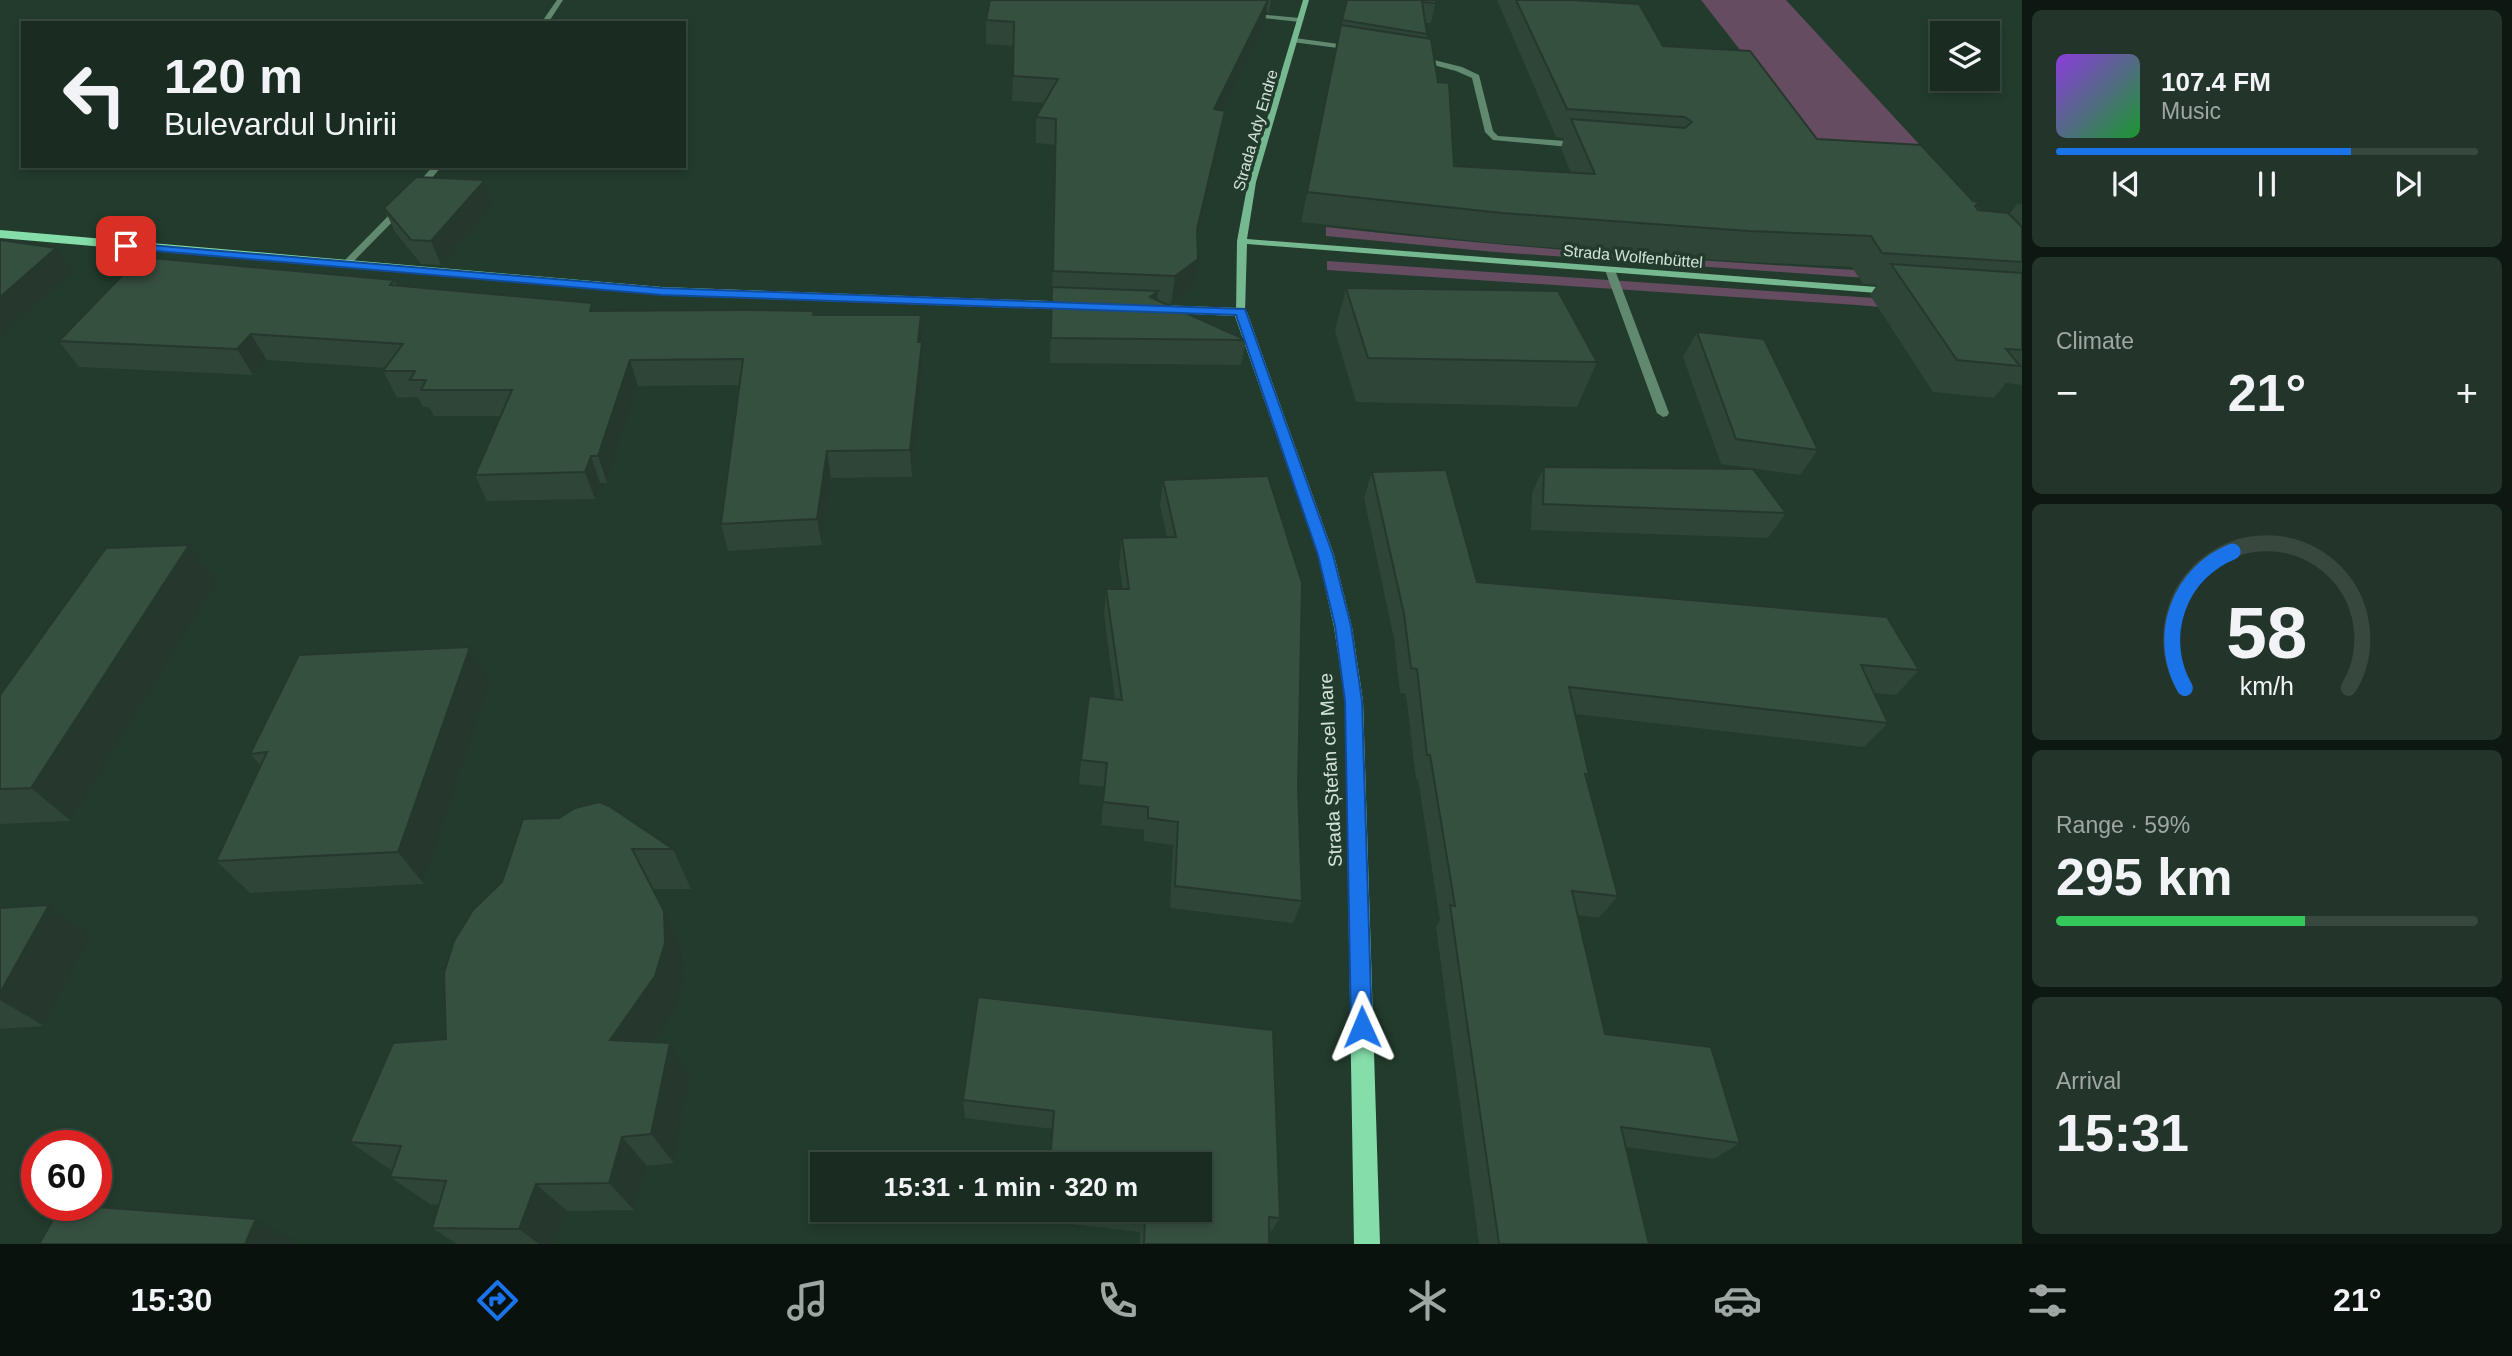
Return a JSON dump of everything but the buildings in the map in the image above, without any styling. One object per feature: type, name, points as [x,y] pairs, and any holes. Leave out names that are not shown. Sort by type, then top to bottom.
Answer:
[{"type":"main road","name":"Strada Ady Endre","points":[[1241,312],[1242,241],[1252,182],[1306,0]]},
{"type":"main road","points":[[0,234],[662,291],[1091,307]]},
{"type":"main road","name":"Strada Wolfenbüttel","points":[[1242,241],[1901,292]]},
{"type":"main road","points":[[1145,309],[1241,312]]},
{"type":"main road","name":"Strada Ștefan cel Mare","points":[[1241,312],[1326,555],[1343,626],[1354,701],[1367,1244]]},
{"type":"street","points":[[545,21],[560,0]]},
{"type":"street","points":[[1240,15],[1300,20]]},
{"type":"street","points":[[1295,40],[1362,49]]},
{"type":"street","points":[[1414,57],[1459,69],[1476,77],[1489,132],[1496,138],[1592,146]]},
{"type":"street","points":[[345,265],[436,168]]},
{"type":"street","points":[[1610,270],[1663,413]]},
{"type":"shaded area","points":[[1701,0],[1786,0],[2002,234],[1819,151]]},
{"type":"shaded area","points":[[1326,227],[1673,258],[2022,279],[2022,289],[1495,252],[1326,236]]},
{"type":"shaded area","points":[[1327,261],[2022,308],[2022,319],[1857,305],[1327,270]]},
{"type":"route","points":[[126,246],[662,291],[1241,312],[1326,555],[1343,626],[1354,701],[1362,1027]]}]
